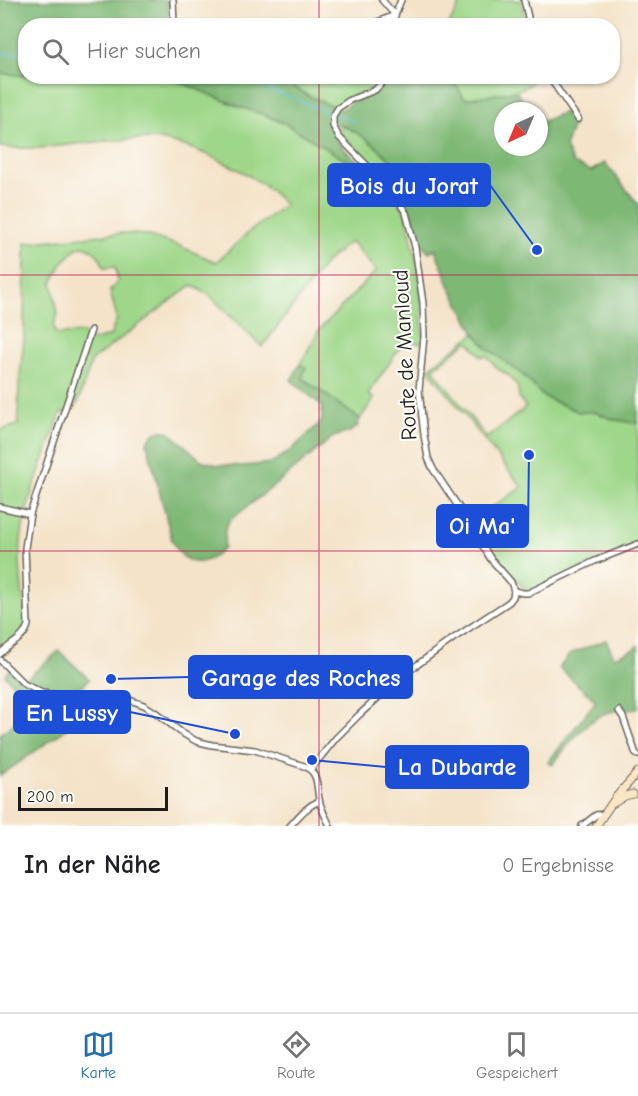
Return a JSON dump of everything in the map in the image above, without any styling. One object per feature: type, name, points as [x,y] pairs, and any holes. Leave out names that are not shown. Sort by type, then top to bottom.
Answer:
[{"type":"main road","points":[[634,777],[628,789],[635,795]]},
{"type":"main road","points":[[596,826],[609,806],[634,777]]},
{"type":"main road","points":[[609,806],[623,797],[635,795]]},
{"type":"street","points":[[173,0],[174,18]]},
{"type":"street","points":[[382,0],[395,15]]},
{"type":"street","points":[[394,18],[401,0]]},
{"type":"street","points":[[524,0],[528,18]]},
{"type":"street","points":[[383,18],[395,15]]},
{"type":"street","name":"Route de Manloud","points":[[381,84],[375,90],[350,100],[336,110],[332,123],[339,137],[391,190],[406,213],[415,247],[423,303],[424,336],[419,390],[428,458],[490,558],[511,582],[514,591]]},
{"type":"street","points":[[554,84],[578,119]]},
{"type":"street","points":[[0,654],[24,635],[28,625],[25,548],[30,514],[91,330]]},
{"type":"street","points":[[0,507],[30,514]]},
{"type":"street","points":[[310,770],[336,738],[379,696],[451,640],[509,603],[514,591],[528,593],[595,561],[638,544]]},
{"type":"street","points":[[0,660],[24,684],[42,693],[64,696],[121,697],[144,705],[196,741],[255,750],[303,766],[310,770],[316,781],[319,801],[330,826]]},
{"type":"street","points":[[619,711],[638,755]]},
{"type":"street","points":[[290,826],[304,810],[319,801]]},
{"type":"street","points":[[582,826],[596,815],[603,814]]},
{"type":"green space","points":[[0,0],[168,0],[169,18],[18,18],[18,75],[0,73]]},
{"type":"green space","points":[[462,0],[521,0],[525,18],[452,18]]},
{"type":"green space","points":[[0,73],[18,75],[18,84],[185,84],[286,124],[362,170],[370,161],[342,135],[339,124],[357,132],[379,149],[413,182],[398,201],[406,213],[420,276],[423,344],[405,340],[368,394],[374,399],[360,419],[301,377],[306,368],[300,364],[319,330],[376,271],[351,241],[327,261],[262,347],[209,295],[192,285],[92,360],[77,405],[61,413],[36,481],[22,533],[20,569],[26,625],[22,633],[0,648],[0,430],[18,425],[24,339],[25,243],[122,233],[146,235],[177,245],[216,262],[249,232],[285,205],[265,186],[242,172],[202,152],[169,142],[135,139],[26,148],[0,147]],"holes":[[[82,246],[90,248],[101,260],[104,268],[115,267],[118,281],[110,291],[117,318],[110,336],[91,341],[84,333],[58,334],[55,332],[54,325],[58,314],[52,283],[63,262],[77,248]]]},
{"type":"green space","points":[[185,84],[289,84],[340,110],[352,102],[377,92],[385,84],[455,84],[465,99],[516,91],[524,102],[494,102],[494,156],[548,156],[548,119],[567,111],[574,122],[565,147],[573,163],[591,171],[605,163],[638,204],[638,423],[615,420],[594,412],[579,412],[544,397],[524,376],[487,348],[475,333],[450,287],[435,249],[429,252],[418,240],[411,211],[401,197],[413,182],[385,154],[353,131],[329,122],[338,142],[365,167],[362,170],[286,124]]},
{"type":"green space","points":[[289,84],[377,84],[367,91],[347,99],[336,108]]},
{"type":"green space","points":[[455,84],[530,84],[516,91],[465,99]]},
{"type":"green space","points":[[475,333],[487,348],[524,376],[544,397],[579,412],[594,412],[615,420],[638,423],[638,546],[530,594],[497,559],[473,520],[522,487],[428,369]],"holes":[[[469,342],[481,356],[486,355],[498,369],[508,375],[518,387],[519,398],[526,407],[487,438],[433,369]]]},
{"type":"green space","points":[[300,364],[306,368],[302,378],[360,419],[357,427],[333,437],[229,521],[225,530],[224,548],[217,555],[202,562],[188,560],[182,556],[172,540],[147,443],[158,432],[168,431],[201,460],[217,465],[245,466],[271,463],[289,452],[322,421],[322,406],[291,380]]},
{"type":"green space","points":[[606,640],[614,657],[638,645],[638,709],[610,712],[593,720],[585,726],[552,765],[548,762],[596,701],[559,668],[570,654]]},
{"type":"green space","points":[[59,651],[89,679],[84,685],[76,687],[78,696],[96,697],[97,705],[0,776],[0,734],[37,706],[18,691],[5,675],[11,667],[26,679]]},
{"type":"waterway","points":[[0,54],[18,53]]},
{"type":"waterway","points":[[255,84],[331,113]]},
{"type":"waterway","points":[[336,115],[357,123]]},
{"type":"place","name":"Bois du Jorat","points":[[537,250]]},
{"type":"place","name":"Oi Ma'","points":[[529,455]]},
{"type":"place","name":"Garage des Roches","points":[[111,679]]},
{"type":"place","name":"En Lussy","points":[[235,734]]},
{"type":"place","name":"La Dubarde","points":[[312,760]]}]
